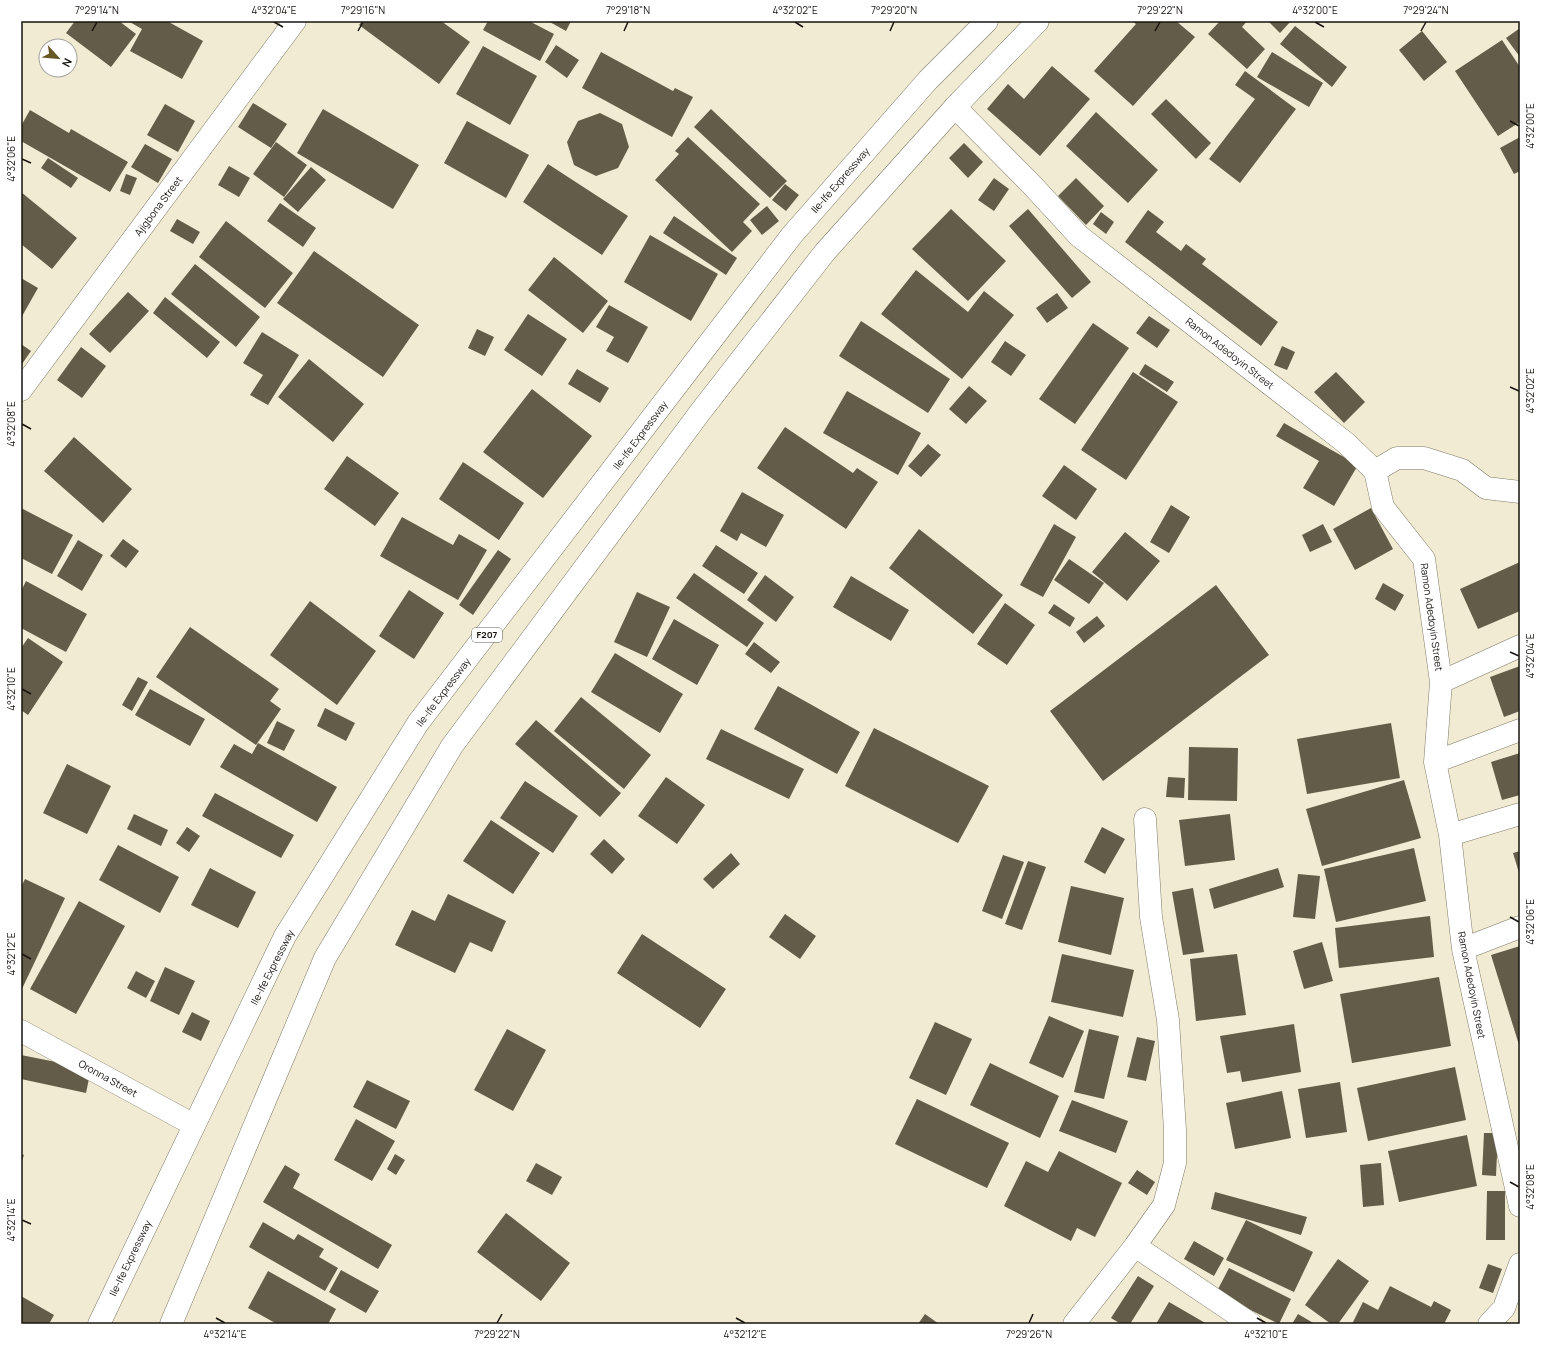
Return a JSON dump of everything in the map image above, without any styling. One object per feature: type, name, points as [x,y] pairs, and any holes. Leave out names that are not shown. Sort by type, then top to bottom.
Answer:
[{"type":"street","name":"Ajigbona Street","points":[[21,390],[295,21]]},
{"type":"street","name":"Ile-Ife Expressway","points":[[99,1324],[285,936],[418,723],[792,235],[928,80],[987,21]]},
{"type":"street","points":[[171,1324],[325,958],[452,746],[701,411],[820,258],[955,107],[1038,21]]},
{"type":"street","name":"Ramon Adedoyin Street","points":[[955,107],[1032,185],[1079,236],[1346,443],[1375,471],[1383,507],[1424,559],[1441,682],[1435,762],[1450,836],[1463,949],[1520,1206]]},
{"type":"street","points":[[1375,471],[1397,458],[1424,458],[1462,470],[1486,488],[1520,492]]},
{"type":"street","points":[[1441,682],[1520,646]]},
{"type":"street","points":[[1435,762],[1520,730]]},
{"type":"street","points":[[1450,836],[1520,814]]},
{"type":"street","points":[[1074,1324],[1135,1246],[1164,1205],[1175,1163],[1175,1130],[1168,1020],[1151,916],[1145,819]]},
{"type":"street","points":[[1463,949],[1520,927]]},
{"type":"street","name":"Oronna Street","points":[[21,1031],[194,1125]]},
{"type":"street","points":[[1135,1246],[1251,1324]]},
{"type":"street","points":[[1490,1324],[1504,1308],[1520,1264]]},
{"type":"building","points":[[75,21],[119,21],[136,34],[111,67],[78,42],[78,38],[73,38],[66,33]]},
{"type":"building","points":[[128,21],[167,21],[203,41],[182,79],[130,51],[142,29]]},
{"type":"building","points":[[362,21],[441,21],[470,42],[439,84],[359,25]]},
{"type":"building","points":[[488,21],[529,21],[554,34],[540,61],[483,30]]},
{"type":"building","points":[[548,21],[571,21],[566,31]]},
{"type":"building","points":[[1132,21],[1176,21],[1195,37],[1133,106],[1094,71],[1136,24]]},
{"type":"building","points":[[1220,21],[1247,21],[1242,27],[1265,49],[1247,69],[1208,34]]},
{"type":"building","points":[[1268,21],[1291,21],[1280,33]]},
{"type":"building","points":[[1295,26],[1347,67],[1332,87],[1280,44]]},
{"type":"building","points":[[1520,28],[1520,57],[1506,38]]},
{"type":"building","points":[[1422,31],[1447,62],[1424,81],[1399,50]]},
{"type":"building","points":[[1502,40],[1520,67],[1520,122],[1498,136],[1455,71]]},
{"type":"building","points":[[556,45],[579,60],[567,78],[545,62]]},
{"type":"building","points":[[483,46],[537,76],[510,125],[456,94]]},
{"type":"building","points":[[601,52],[673,91],[675,88],[693,97],[672,137],[582,88]]},
{"type":"building","points":[[1272,52],[1323,83],[1309,107],[1257,77]]},
{"type":"building","points":[[1052,66],[1090,99],[1040,156],[987,109],[1008,84],[1024,99]]},
{"type":"building","points":[[1245,71],[1296,109],[1240,183],[1209,159],[1255,99],[1235,85]]},
{"type":"building","points":[[1166,99],[1211,143],[1196,159],[1151,114]]},
{"type":"building","points":[[253,103],[287,124],[271,148],[238,127]]},
{"type":"building","points":[[165,104],[195,121],[178,152],[147,135]]},
{"type":"building","points":[[323,109],[419,165],[393,209],[297,153]]},
{"type":"building","points":[[711,109],[787,181],[770,198],[694,127]]},
{"type":"building","points":[[30,110],[69,133],[71,129],[128,162],[110,192],[21,141],[21,126]]},
{"type":"building","points":[[1096,112],[1158,170],[1128,203],[1066,146]]},
{"type":"building","points":[[600,113],[622,124],[629,147],[618,168],[596,176],[574,165],[567,142],[578,121]]},
{"type":"building","points":[[467,121],[529,155],[506,198],[444,163]]},
{"type":"building","points":[[688,137],[760,204],[743,222],[752,231],[732,252],[655,180],[679,154],[675,151]]},
{"type":"building","points":[[1520,137],[1520,171],[1514,174],[1500,148]]},
{"type":"building","points":[[276,142],[307,165],[284,197],[253,174]]},
{"type":"building","points":[[964,143],[983,162],[968,178],[949,158]]},
{"type":"building","points":[[145,144],[172,159],[158,183],[131,167]]},
{"type":"building","points":[[48,158],[78,178],[71,188],[41,168]]},
{"type":"building","points":[[548,164],[628,216],[602,255],[523,202]]},
{"type":"building","points":[[229,166],[250,178],[239,197],[218,185]]},
{"type":"building","points":[[311,167],[326,180],[298,212],[283,199]]},
{"type":"building","points":[[126,174],[137,178],[130,195],[120,191]]},
{"type":"building","points":[[994,178],[1009,189],[994,211],[978,200]]},
{"type":"building","points":[[1076,178],[1104,206],[1086,225],[1058,196]]},
{"type":"building","points":[[785,184],[799,195],[786,211],[772,200]]},
{"type":"building","points":[[21,192],[77,238],[52,269],[21,244]]},
{"type":"building","points":[[280,203],[316,228],[303,247],[267,221]]},
{"type":"building","points":[[767,206],[779,221],[762,235],[750,220]]},
{"type":"building","points":[[951,209],[1006,261],[968,301],[912,249]]},
{"type":"building","points":[[1028,209],[1091,282],[1072,298],[1009,226]]},
{"type":"building","points":[[1148,210],[1164,222],[1156,232],[1181,251],[1186,244],[1206,259],[1202,264],[1278,322],[1261,346],[1125,242]]},
{"type":"building","points":[[1101,212],[1114,222],[1106,234],[1093,224]]},
{"type":"building","points":[[674,216],[737,258],[726,275],[663,233]]},
{"type":"building","points":[[177,219],[200,232],[193,244],[170,231]]},
{"type":"building","points":[[226,221],[293,273],[265,308],[199,257]]},
{"type":"building","points":[[650,235],[718,274],[691,321],[624,282]]},
{"type":"building","points":[[314,251],[419,325],[383,377],[277,303]]},
{"type":"building","points":[[554,257],[608,301],[583,333],[528,290]]},
{"type":"building","points":[[195,264],[260,317],[236,347],[171,294]]},
{"type":"building","points":[[916,270],[968,312],[984,291],[1014,315],[962,379],[881,314]]},
{"type":"building","points":[[21,278],[38,288],[21,318]]},
{"type":"building","points":[[128,292],[149,311],[110,353],[89,334]]},
{"type":"building","points":[[1057,293],[1068,308],[1047,323],[1036,308]]},
{"type":"building","points":[[165,297],[220,342],[207,358],[153,313]]},
{"type":"building","points":[[609,305],[648,327],[628,363],[606,351],[614,337],[596,327]]},
{"type":"building","points":[[528,314],[567,339],[542,376],[504,350]]},
{"type":"building","points":[[1149,316],[1170,330],[1157,348],[1136,333]]},
{"type":"building","points":[[861,321],[950,379],[928,413],[839,356]]},
{"type":"building","points":[[1093,323],[1129,348],[1075,424],[1039,399]]},
{"type":"building","points":[[477,329],[494,337],[485,356],[468,348]]},
{"type":"building","points":[[262,332],[299,355],[268,405],[250,395],[263,375],[243,363]]},
{"type":"building","points":[[1005,341],[1026,355],[1011,376],[991,362]]},
{"type":"building","points":[[21,344],[31,351],[22,364],[21,363]]},
{"type":"building","points":[[1282,346],[1295,352],[1287,370],[1274,365]]},
{"type":"building","points":[[81,347],[106,366],[82,398],[57,380]]},
{"type":"building","points":[[309,359],[364,404],[333,442],[278,397]]},
{"type":"building","points":[[1145,364],[1174,382],[1167,392],[1139,374]]},
{"type":"building","points":[[577,369],[609,388],[600,403],[568,384]]},
{"type":"building","points":[[1133,372],[1178,402],[1126,480],[1081,450]]},
{"type":"building","points":[[1336,372],[1365,402],[1344,423],[1314,392]]},
{"type":"building","points":[[969,386],[987,401],[966,424],[949,409]]},
{"type":"building","points":[[532,389],[592,436],[543,498],[483,452]]},
{"type":"building","points":[[847,391],[921,433],[898,475],[823,433]]},
{"type":"building","points":[[1284,423],[1358,465],[1334,506],[1303,488],[1319,461],[1276,436]]},
{"type":"building","points":[[785,427],[853,473],[857,468],[878,482],[846,529],[757,468]]},
{"type":"building","points":[[74,437],[132,489],[103,523],[44,471]]},
{"type":"building","points":[[928,444],[941,455],[921,477],[908,466]]},
{"type":"building","points":[[347,456],[399,493],[375,526],[324,489]]},
{"type":"building","points":[[463,462],[524,503],[499,540],[439,499]]},
{"type":"building","points":[[1064,465],[1097,489],[1076,520],[1042,496]]},
{"type":"building","points":[[742,492],[784,515],[766,547],[741,533],[737,541],[720,531]]},
{"type":"building","points":[[1171,505],[1190,517],[1169,553],[1150,542]]},
{"type":"building","points":[[21,508],[73,535],[52,574],[21,558]]},
{"type":"building","points":[[1371,508],[1393,549],[1355,570],[1333,529]]},
{"type":"building","points":[[402,517],[453,545],[459,534],[487,550],[458,600],[380,556]]},
{"type":"building","points":[[1054,524],[1076,537],[1043,597],[1020,585]]},
{"type":"building","points":[[1323,524],[1332,542],[1310,552],[1302,535]]},
{"type":"building","points":[[919,529],[1003,595],[973,634],[889,568]]},
{"type":"building","points":[[1125,532],[1160,561],[1127,601],[1092,572]]},
{"type":"building","points":[[123,539],[139,551],[126,568],[110,556]]},
{"type":"building","points":[[78,540],[103,555],[82,591],[57,576]]},
{"type":"building","points":[[716,545],[758,573],[744,594],[702,566]]},
{"type":"building","points":[[498,550],[511,559],[473,615],[459,605]]},
{"type":"building","points":[[1069,559],[1104,583],[1089,604],[1054,580]]},
{"type":"building","points":[[1520,562],[1520,611],[1478,629],[1460,589]]},
{"type":"building","points":[[694,573],[764,623],[747,647],[676,598]]},
{"type":"building","points":[[765,575],[794,597],[776,622],[747,600]]},
{"type":"building","points":[[851,576],[909,610],[891,641],[833,607]]},
{"type":"building","points":[[26,581],[87,614],[66,652],[21,628],[21,591]]},
{"type":"building","points":[[1383,583],[1404,595],[1395,611],[1375,599]]},
{"type":"building","points":[[1216,585],[1269,655],[1103,781],[1050,711]]},
{"type":"building","points":[[409,590],[444,613],[414,659],[379,636]]},
{"type":"building","points":[[637,592],[670,607],[647,657],[614,642]]},
{"type":"building","points":[[310,601],[376,651],[337,705],[270,655]]},
{"type":"building","points":[[1005,603],[1035,625],[1007,665],[977,644]]},
{"type":"building","points":[[1054,604],[1075,618],[1070,627],[1048,613]]},
{"type":"building","points":[[1097,616],[1105,626],[1084,643],[1076,632]]},
{"type":"building","points":[[674,619],[719,645],[697,685],[652,659]]},
{"type":"building","points":[[190,627],[279,689],[270,701],[281,709],[256,745],[156,677]]},
{"type":"building","points":[[28,638],[63,662],[28,715],[21,710],[21,648]]},
{"type":"building","points":[[754,642],[780,662],[771,673],[745,654]]},
{"type":"building","points":[[615,653],[683,694],[660,733],[591,692]]},
{"type":"building","points":[[1520,666],[1520,711],[1504,717],[1490,677]]},
{"type":"building","points":[[138,677],[148,682],[132,711],[122,705]]},
{"type":"building","points":[[778,686],[860,732],[837,774],[754,729]]},
{"type":"building","points":[[150,689],[205,719],[190,746],[135,715]]},
{"type":"building","points":[[581,697],[651,755],[624,789],[554,731]]},
{"type":"building","points":[[325,708],[355,723],[346,741],[317,726]]},
{"type":"building","points":[[536,720],[621,793],[600,817],[515,744]]},
{"type":"building","points":[[277,721],[295,730],[284,751],[267,743]]},
{"type":"building","points":[[1391,723],[1400,778],[1307,794],[1297,739]]},
{"type":"building","points":[[874,728],[989,786],[958,843],[845,786]]},
{"type":"building","points":[[721,729],[804,769],[789,799],[706,759]]},
{"type":"building","points":[[258,743],[337,787],[317,822],[220,767],[234,744],[252,754]]},
{"type":"building","points":[[1189,747],[1238,748],[1237,801],[1188,800]]},
{"type":"building","points":[[1520,753],[1520,795],[1502,800],[1491,762]]},
{"type":"building","points":[[67,764],[111,786],[87,834],[43,813]]},
{"type":"building","points":[[666,777],[705,805],[677,844],[638,816]]},
{"type":"building","points":[[1168,777],[1185,778],[1184,798],[1166,797]]},
{"type":"building","points":[[1404,780],[1421,838],[1322,866],[1306,809]]},
{"type":"building","points":[[525,781],[578,816],[553,853],[500,818]]},
{"type":"building","points":[[215,793],[294,835],[281,858],[202,816]]},
{"type":"building","points":[[134,814],[168,830],[161,846],[127,829]]},
{"type":"building","points":[[1230,814],[1235,860],[1185,866],[1179,820]]},
{"type":"building","points":[[491,820],[540,853],[513,894],[463,861]]},
{"type":"building","points":[[187,827],[200,836],[189,852],[176,843]]},
{"type":"building","points":[[1102,827],[1125,839],[1105,874],[1084,862]]},
{"type":"building","points":[[604,839],[625,859],[612,874],[590,854]]},
{"type":"building","points":[[118,845],[179,877],[160,913],[99,880]]},
{"type":"building","points":[[1414,848],[1426,901],[1336,922],[1324,869]]},
{"type":"building","points":[[1520,851],[1520,876],[1513,853]]},
{"type":"building","points":[[731,853],[740,864],[713,889],[703,879]]},
{"type":"building","points":[[1003,855],[1024,862],[1002,919],[982,911]]},
{"type":"building","points":[[1028,861],[1046,867],[1022,930],[1005,924]]},
{"type":"building","points":[[210,868],[256,892],[238,928],[191,905]]},
{"type":"building","points":[[1278,868],[1284,887],[1214,909],[1209,889]]},
{"type":"building","points":[[1298,874],[1320,876],[1315,919],[1293,917]]},
{"type":"building","points":[[25,879],[65,898],[21,991],[21,887]]},
{"type":"building","points":[[1071,886],[1124,898],[1111,955],[1058,942]]},
{"type":"building","points":[[1193,888],[1204,952],[1183,955],[1172,892]]},
{"type":"building","points":[[448,894],[506,921],[492,952],[470,942],[455,973],[395,945],[412,910],[435,921]]},
{"type":"building","points":[[79,901],[125,926],[76,1014],[30,989]]},
{"type":"building","points":[[785,914],[816,936],[800,959],[769,937]]},
{"type":"building","points":[[1430,916],[1434,957],[1339,968],[1335,928]]},
{"type":"building","points":[[642,934],[726,989],[700,1028],[617,973]]},
{"type":"building","points":[[1322,942],[1333,981],[1304,989],[1293,951]]},
{"type":"building","points":[[1520,946],[1520,1048],[1491,955]]},
{"type":"building","points":[[1062,954],[1134,970],[1123,1017],[1051,1002]]},
{"type":"building","points":[[1237,954],[1246,1015],[1196,1021],[1190,959]]},
{"type":"building","points":[[165,967],[195,981],[179,1015],[150,1001]]},
{"type":"building","points":[[136,971],[155,981],[146,998],[127,988]]},
{"type":"building","points":[[1439,977],[1451,1046],[1352,1063],[1340,994]]},
{"type":"building","points":[[192,1012],[210,1021],[201,1041],[182,1032]]},
{"type":"building","points":[[1049,1016],[1084,1031],[1063,1078],[1029,1063]]},
{"type":"building","points":[[935,1022],[972,1039],[946,1095],[909,1078]]},
{"type":"building","points":[[1294,1024],[1301,1072],[1242,1082],[1240,1071],[1227,1073],[1220,1036]]},
{"type":"building","points":[[507,1029],[546,1050],[513,1111],[474,1090]]},
{"type":"building","points":[[1089,1029],[1119,1036],[1104,1099],[1074,1092]]},
{"type":"building","points":[[1137,1037],[1155,1041],[1146,1081],[1127,1077]]},
{"type":"building","points":[[21,1055],[91,1069],[86,1093],[21,1079]]},
{"type":"building","points":[[990,1063],[1059,1096],[1040,1138],[970,1105]]},
{"type":"building","points":[[1455,1067],[1466,1120],[1368,1141],[1357,1088]]},
{"type":"building","points":[[367,1080],[410,1101],[396,1129],[353,1107]]},
{"type":"building","points":[[1340,1082],[1347,1132],[1306,1138],[1298,1089]]},
{"type":"building","points":[[1282,1091],[1291,1138],[1235,1149],[1226,1103]]},
{"type":"building","points":[[917,1099],[1009,1143],[987,1188],[895,1144]]},
{"type":"building","points":[[1072,1100],[1128,1121],[1116,1153],[1059,1131]]},
{"type":"building","points":[[356,1119],[395,1141],[372,1181],[334,1160]]},
{"type":"building","points":[[1484,1133],[1498,1133],[1496,1176],[1482,1175]]},
{"type":"building","points":[[1467,1135],[1477,1186],[1399,1202],[1388,1151]]},
{"type":"building","points":[[1059,1151],[1122,1183],[1095,1237],[1077,1228],[1071,1241],[1004,1206],[1026,1161],[1048,1172]]},
{"type":"building","points":[[21,1154],[24,1155],[21,1163]]},
{"type":"building","points":[[395,1154],[405,1160],[396,1175],[387,1169]]},
{"type":"building","points":[[536,1163],[562,1177],[552,1195],[526,1181]]},
{"type":"building","points":[[1381,1163],[1384,1205],[1363,1207],[1360,1165]]},
{"type":"building","points":[[285,1165],[300,1174],[293,1188],[392,1245],[378,1269],[263,1202]]},
{"type":"building","points":[[1137,1170],[1155,1182],[1147,1195],[1128,1183]]},
{"type":"building","points":[[1487,1191],[1505,1191],[1505,1240],[1486,1240]]},
{"type":"building","points":[[1215,1192],[1307,1217],[1301,1235],[1211,1209]]},
{"type":"building","points":[[506,1213],[570,1263],[541,1301],[477,1252]]},
{"type":"building","points":[[1246,1220],[1313,1252],[1294,1292],[1226,1260]]},
{"type":"building","points":[[263,1222],[294,1240],[298,1234],[324,1249],[319,1257],[338,1268],[325,1291],[249,1247]]},
{"type":"building","points":[[1194,1241],[1224,1258],[1214,1276],[1184,1259]]},
{"type":"building","points":[[1338,1259],[1369,1281],[1338,1324],[1331,1324],[1305,1305]]},
{"type":"building","points":[[1488,1264],[1502,1269],[1493,1293],[1479,1288]]},
{"type":"building","points":[[1229,1268],[1291,1299],[1279,1324],[1216,1293]]},
{"type":"building","points":[[341,1270],[379,1291],[366,1313],[329,1292]]},
{"type":"building","points":[[268,1271],[336,1309],[328,1324],[277,1324],[248,1308]]},
{"type":"building","points":[[1138,1276],[1154,1286],[1130,1324],[1121,1324],[1111,1318]]},
{"type":"building","points":[[1390,1286],[1431,1307],[1434,1301],[1451,1310],[1444,1324],[1352,1324],[1363,1302],[1378,1310]]},
{"type":"building","points":[[21,1296],[54,1315],[49,1324],[21,1324]]},
{"type":"building","points":[[1169,1302],[1207,1324],[1156,1324]]},
{"type":"building","points":[[925,1314],[939,1324],[918,1324]]},
{"type":"building","points":[[1298,1314],[1315,1324],[1292,1324]]}]
